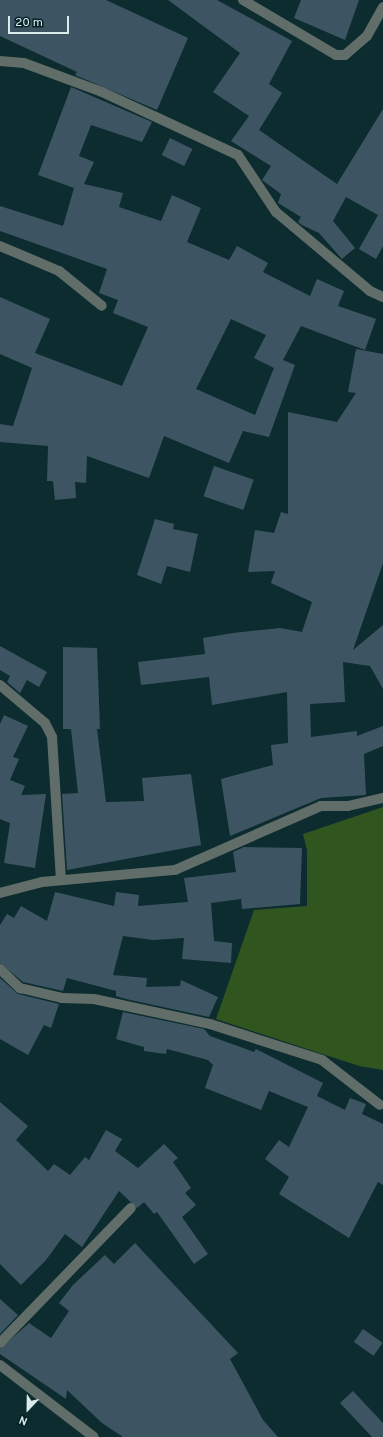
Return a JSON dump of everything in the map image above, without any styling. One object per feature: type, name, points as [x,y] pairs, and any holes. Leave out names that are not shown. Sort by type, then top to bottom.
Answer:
[{"type":"street","points":[[243,0],[257,4],[336,55],[345,55],[367,36],[383,7]]},
{"type":"street","points":[[0,61],[24,63],[102,92],[238,156],[276,212],[364,286],[383,297]]},
{"type":"street","points":[[0,246],[58,271],[102,306]]},
{"type":"street","points":[[0,685],[45,723],[52,737],[61,880]]},
{"type":"street","points":[[0,893],[61,880],[175,870],[321,806],[348,806],[383,798]]},
{"type":"street","points":[[0,969],[20,988],[198,1021],[322,1060],[380,1105]]},
{"type":"street","points":[[0,1344],[131,1208]]},
{"type":"street","points":[[0,1365],[94,1437]]},
{"type":"green space","points":[[383,807],[383,1070],[359,1066],[216,1019],[254,910],[307,906],[307,850],[303,834]]},
{"type":"building","points":[[0,0],[106,0],[188,38],[157,110],[75,75],[77,72],[0,36]]},
{"type":"building","points":[[168,0],[217,0],[292,41],[269,84],[282,93],[259,130],[337,184],[383,109],[383,246],[376,259],[359,249],[378,215],[346,197],[333,221],[355,248],[342,259],[319,233],[298,222],[301,217],[278,203],[281,194],[262,180],[271,166],[231,141],[249,116],[213,92],[240,53]]},
{"type":"building","points":[[301,0],[359,0],[345,40],[294,18]]},
{"type":"building","points":[[71,87],[152,122],[142,142],[91,125],[79,156],[94,162],[84,184],[123,193],[119,207],[161,221],[172,195],[201,208],[187,242],[229,260],[237,246],[268,263],[263,272],[310,296],[317,279],[344,291],[338,306],[376,319],[365,350],[301,326],[283,360],[295,365],[269,437],[243,431],[229,463],[164,436],[149,478],[87,456],[86,483],[75,482],[76,498],[55,500],[53,481],[47,481],[48,446],[0,442],[0,424],[13,426],[32,368],[0,354],[0,297],[50,319],[35,353],[122,386],[148,327],[113,313],[118,300],[99,293],[107,269],[0,231],[0,206],[63,226],[74,188],[38,175]],"holes":[[[231,319],[266,335],[254,358],[274,368],[255,415],[196,389]]]},
{"type":"building","points":[[170,138],[192,149],[184,166],[162,155]]},
{"type":"building","points":[[356,349],[383,354],[383,563],[353,650],[383,625],[383,689],[370,666],[343,662],[345,702],[310,704],[311,737],[357,731],[357,736],[383,726],[383,746],[364,754],[366,795],[321,798],[230,836],[221,779],[273,765],[271,745],[288,743],[287,692],[212,705],[209,677],[141,685],[138,662],[205,654],[203,638],[280,628],[302,632],[312,602],[271,583],[275,571],[248,572],[255,530],[274,533],[281,512],[288,514],[288,412],[337,422],[356,393],[348,392]]},
{"type":"building","points":[[214,466],[254,480],[243,510],[204,496]]},
{"type":"building","points":[[155,519],[174,524],[173,529],[198,534],[190,572],[167,566],[161,584],[137,575]]},
{"type":"building","points":[[0,646],[47,672],[39,687],[27,680],[20,693],[7,682],[10,676],[0,670]]},
{"type":"building","points":[[63,647],[97,648],[100,729],[97,729],[106,802],[144,801],[142,778],[191,774],[201,845],[67,870],[62,794],[78,793],[71,729],[63,729]]},
{"type":"building","points":[[4,715],[28,726],[13,757],[19,759],[10,780],[25,786],[21,795],[46,794],[35,868],[4,863],[10,823],[0,819],[0,724]]},
{"type":"building","points":[[244,847],[302,848],[300,904],[242,909],[241,899],[211,903],[214,941],[232,943],[231,963],[182,959],[184,938],[153,940],[123,936],[113,975],[147,978],[146,987],[180,986],[181,980],[218,997],[209,1017],[126,999],[116,996],[116,991],[67,978],[63,991],[23,982],[0,963],[0,925],[7,914],[14,918],[21,906],[47,921],[55,892],[114,906],[116,892],[139,895],[138,906],[188,902],[184,878],[236,872],[233,852]]},
{"type":"building","points":[[0,978],[18,994],[59,1004],[51,1028],[44,1025],[28,1055],[0,1039]]},
{"type":"building","points":[[123,1012],[204,1029],[210,1036],[254,1052],[256,1049],[323,1083],[317,1096],[345,1110],[350,1098],[366,1104],[362,1114],[383,1124],[383,1185],[378,1182],[349,1238],[279,1194],[289,1177],[265,1159],[279,1140],[289,1147],[308,1107],[269,1091],[261,1110],[205,1088],[213,1065],[208,1060],[167,1049],[166,1054],[144,1051],[144,1047],[116,1039]]},
{"type":"building","points":[[0,1102],[28,1126],[16,1140],[48,1171],[54,1164],[70,1175],[85,1157],[89,1160],[106,1130],[122,1139],[115,1151],[138,1168],[164,1144],[178,1158],[173,1162],[191,1188],[185,1193],[196,1205],[182,1217],[208,1254],[194,1264],[157,1212],[154,1214],[144,1202],[137,1208],[119,1191],[82,1247],[65,1234],[46,1260],[21,1285],[0,1264]]},
{"type":"building","points":[[135,1243],[238,1353],[230,1359],[263,1420],[278,1437],[123,1437],[102,1423],[67,1390],[66,1399],[0,1354],[0,1349],[29,1323],[51,1338],[69,1311],[59,1303],[73,1285],[105,1255],[114,1264]]},
{"type":"building","points":[[0,1299],[18,1315],[0,1334]]},
{"type":"building","points":[[363,1329],[383,1343],[373,1356],[354,1342]]},
{"type":"building","points":[[353,1391],[383,1423],[383,1437],[372,1437],[340,1403]]}]
